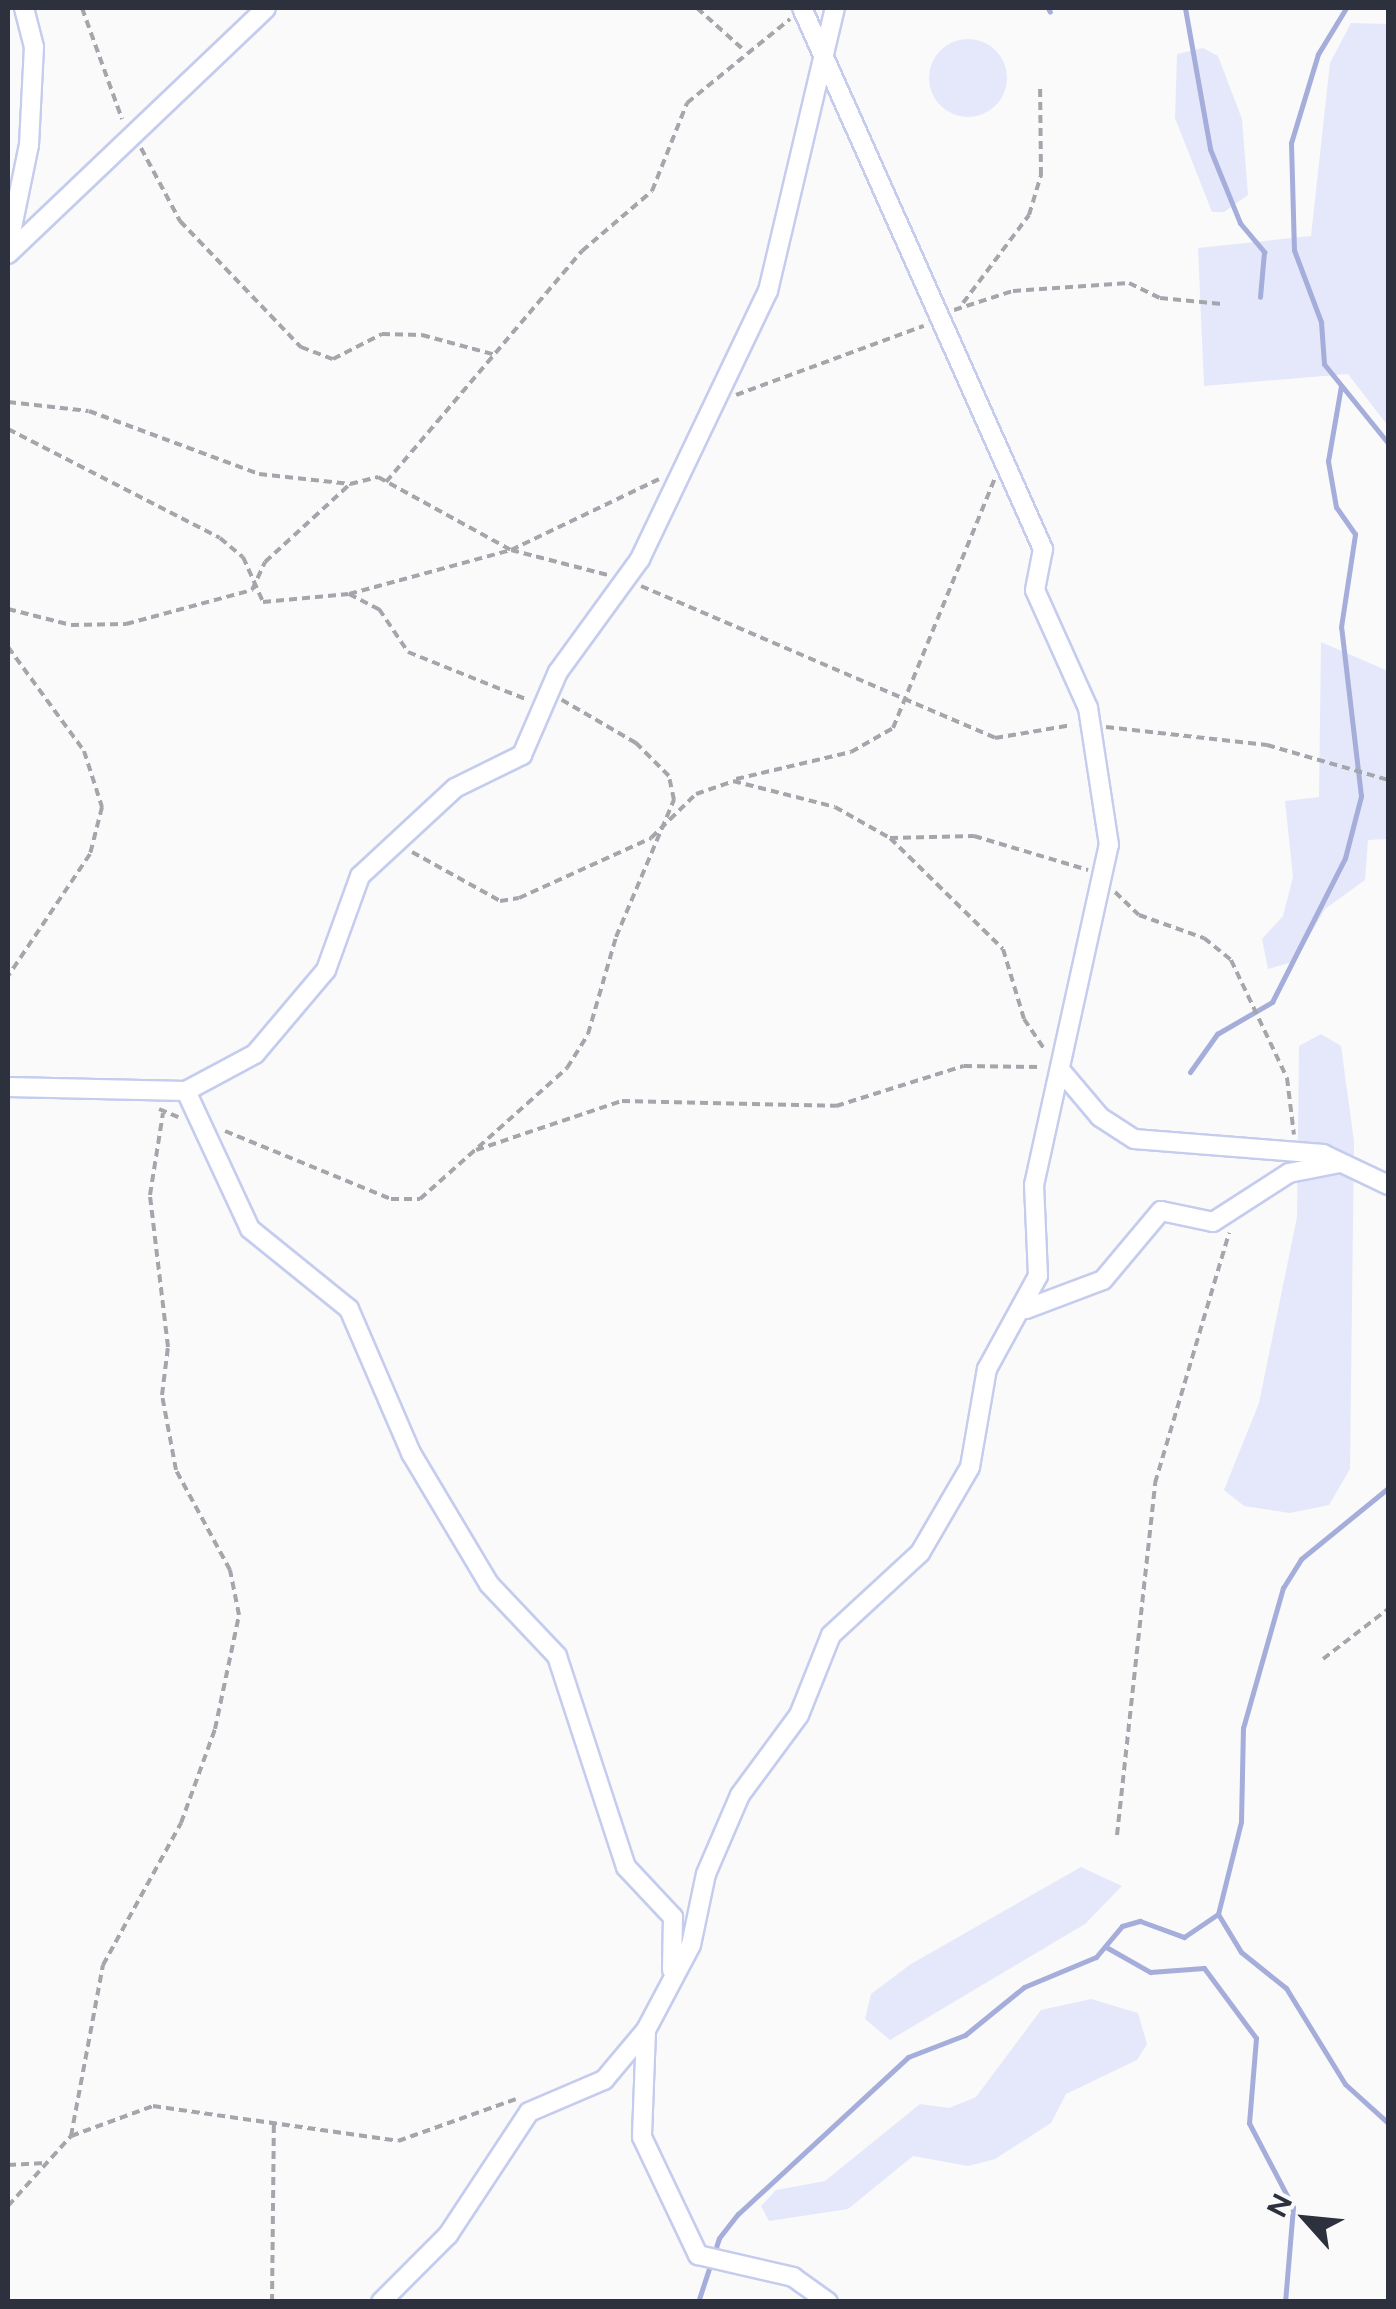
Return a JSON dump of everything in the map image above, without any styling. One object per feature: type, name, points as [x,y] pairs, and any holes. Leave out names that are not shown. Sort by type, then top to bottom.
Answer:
[{"type":"street","points":[[8,250],[29,145],[34,46],[24,8]]},
{"type":"street","points":[[8,250],[266,8]]},
{"type":"street","points":[[8,1088],[186,1092],[255,1054],[310,990],[360,876],[468,778],[522,756],[545,700],[626,580],[689,460],[780,260],[835,8]]},
{"type":"street","points":[[381,2302],[448,2235],[510,2132],[550,2102],[604,2080],[646,2030],[670,1982],[740,1795],[799,1715],[852,1606],[920,1553],[970,1467],[994,1352],[1026,1310],[1038,1276],[1034,1185],[1062,1072],[1064,1024],[1104,881],[1109,844],[1090,725],[1062,636],[1035,590],[1043,549],[802,9]]},
{"type":"street","points":[[1062,1072],[1100,1118],[1134,1139],[1296,1149],[1388,1185]]},
{"type":"street","points":[[186,1092],[250,1229],[349,1309],[411,1453],[490,1584],[557,1656],[626,1867],[673,1917],[670,1982]]},
{"type":"street","points":[[1026,1310],[1103,1280],[1161,1211],[1213,1222],[1234,1214],[1290,1173],[1340,1163]]},
{"type":"street","points":[[646,2030],[642,2137],[698,2254],[793,2277],[828,2302]]},
{"type":"path","points":[[82,8],[131,136],[162,176],[180,222],[301,346],[333,359],[382,334],[422,335],[496,355]]},
{"type":"path","points":[[697,8],[745,52]]},
{"type":"path","points":[[386,482],[582,251],[652,190],[679,114],[745,52],[802,9]]},
{"type":"path","points":[[962,306],[1028,215],[1041,175],[1040,86]]},
{"type":"path","points":[[716,402],[873,351],[962,306],[1013,291],[1128,282],[1160,298],[1222,304]]},
{"type":"path","points":[[8,402],[89,411],[259,474],[350,484],[386,482],[512,550],[626,580],[716,612],[845,678],[903,694],[995,738],[1090,725],[1267,745],[1388,780]]},
{"type":"path","points":[[8,429],[220,538],[249,566],[252,590],[263,602],[349,594],[512,550],[689,460]]},
{"type":"path","points":[[127,1092],[164,1112],[406,1200],[420,1199],[550,1086],[588,1034],[616,937],[670,824],[696,794],[732,780],[850,752],[893,728],[903,694],[988,503],[1000,450]]},
{"type":"path","points":[[8,609],[71,625],[126,624],[252,590],[265,562],[350,484]]},
{"type":"path","points":[[349,594],[379,609],[408,652],[430,664],[545,700],[572,700],[636,743],[670,776],[670,824]]},
{"type":"path","points":[[8,647],[84,751],[102,807],[84,864],[8,976]]},
{"type":"path","points":[[732,780],[835,807],[890,838],[1003,949],[1024,1020],[1062,1072]]},
{"type":"path","points":[[381,855],[424,855],[500,902],[544,892],[670,824]]},
{"type":"path","points":[[890,838],[974,836],[1028,858],[1073,860],[1104,881],[1139,915],[1204,938],[1231,960],[1287,1078],[1296,1149]]},
{"type":"path","points":[[473,1151],[622,1102],[822,1107],[964,1066],[1015,1061],[1062,1072]]},
{"type":"path","points":[[72,2136],[103,1965],[181,1823],[215,1730],[239,1616],[230,1570],[176,1470],[162,1395],[168,1347],[150,1195],[164,1112],[186,1092]]},
{"type":"path","points":[[1118,1834],[1155,1483],[1220,1289],[1234,1214]]},
{"type":"path","points":[[1323,1659],[1388,1609]]},
{"type":"path","points":[[8,2206],[72,2136],[153,2106],[398,2140],[502,2097],[550,2102]]},
{"type":"path","points":[[272,2302],[274,2121]]},
{"type":"path","points":[[8,2166],[45,2164]]},
{"type":"shaded area","points":[[1351,23],[1388,24],[1388,426],[1348,374],[1204,386],[1198,248],[1311,236],[1330,63]]},
{"type":"shaded area","points":[[960,39],[976,39],[1001,56],[1007,78],[1001,100],[990,111],[976,117],[960,117],[935,100],[929,86],[929,70],[946,45]]},
{"type":"shaded area","points":[[1203,48],[1218,56],[1242,119],[1248,195],[1224,212],[1212,212],[1175,118],[1177,54]]},
{"type":"shaded area","points":[[1321,642],[1388,671],[1388,839],[1368,840],[1365,880],[1325,909],[1295,961],[1268,969],[1262,939],[1283,916],[1293,877],[1285,801],[1319,797]]},
{"type":"shaded area","points":[[1321,1034],[1341,1046],[1354,1141],[1350,1469],[1329,1505],[1290,1513],[1244,1506],[1224,1490],[1259,1403],[1297,1217],[1299,1046]]},
{"type":"shaded area","points":[[1081,1867],[1122,1886],[1085,1924],[890,2040],[865,2019],[871,1994],[911,1964]]},
{"type":"shaded area","points":[[1091,1999],[1138,2013],[1147,2044],[1137,2060],[1066,2094],[1051,2123],[995,2159],[968,2166],[913,2156],[848,2209],[769,2221],[761,2206],[776,2190],[825,2181],[920,2104],[949,2108],[976,2097],[1041,2010]]},
{"type":"waterway","points":[[1048,8],[1050,12]]},
{"type":"waterway","points":[[1185,8],[1210,149],[1240,223],[1264,252],[1260,297]]},
{"type":"waterway","points":[[1346,8],[1318,54],[1291,143],[1294,250],[1321,322],[1324,364],[1388,443]]},
{"type":"waterway","points":[[1190,1072],[1217,1034],[1272,1002],[1345,858],[1361,796],[1341,627],[1355,534],[1336,507],[1328,461],[1341,386]]},
{"type":"waterway","points":[[698,2302],[719,2238],[738,2214],[908,2057],[965,2035],[1024,1987],[1096,1957],[1122,1926],[1140,1921],[1184,1937],[1218,1914],[1241,1822],[1243,1728],[1283,1588],[1301,1559],[1388,1488]]},
{"type":"waterway","points":[[1218,1914],[1241,1952],[1286,1988],[1345,2084],[1388,2123]]},
{"type":"waterway","points":[[1106,1947],[1150,1972],[1204,1968],[1256,2038],[1249,2123],[1293,2207],[1285,2302]]}]
